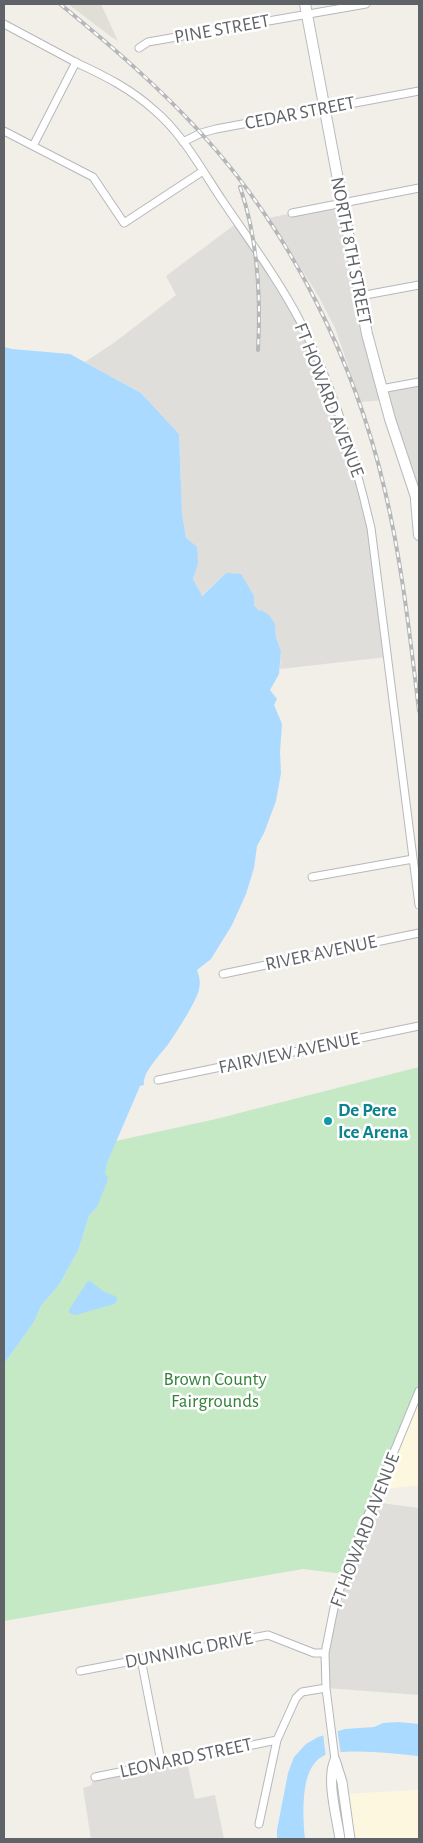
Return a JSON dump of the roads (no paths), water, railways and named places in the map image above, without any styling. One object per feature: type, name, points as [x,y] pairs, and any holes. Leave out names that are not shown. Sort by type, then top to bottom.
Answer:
[{"type":"main road","name":"NORTH 8TH STREET","points":[[305,4],[367,334],[381,389],[419,506]]},
{"type":"main road","name":"NORTH 8TH STREET","points":[[416,494],[419,535]]},
{"type":"street","name":"PINE STREET","points":[[140,48],[148,42],[366,4]]},
{"type":"street","name":"FT HOWARD AVENUE","points":[[4,24],[108,78],[135,94],[156,111],[183,142],[203,171],[284,294],[299,321],[326,381],[361,483],[371,528],[419,905]]},
{"type":"street","points":[[33,146],[76,62]]},
{"type":"street","name":"CEDAR STREET","points":[[183,142],[201,132],[419,91]]},
{"type":"street","points":[[4,131],[93,177],[124,223],[203,171]]},
{"type":"street","points":[[292,213],[419,188]]},
{"type":"street","points":[[360,296],[419,285]]},
{"type":"street","points":[[381,389],[419,382]]},
{"type":"street","points":[[312,877],[413,859]]},
{"type":"street","name":"RIVER AVENUE","points":[[223,974],[419,933]]},
{"type":"street","name":"FAIRVIEW AVENUE","points":[[158,1080],[419,1026]]},
{"type":"street","name":"FT HOWARD AVENUE","points":[[335,1760],[326,1688],[325,1654],[334,1608],[347,1566],[419,1391]]},
{"type":"street","name":"DUNNING DRIVE","points":[[80,1671],[268,1634],[314,1653],[325,1654]]},
{"type":"street","points":[[141,1659],[161,1762]]},
{"type":"street","points":[[259,1824],[277,1740],[296,1698],[302,1692],[326,1688]]},
{"type":"street","name":"LEONARD STREET","points":[[95,1777],[161,1762],[277,1740]]},
{"type":"street","points":[[335,1760],[332,1767],[332,1783],[340,1839]]},
{"type":"street","points":[[335,1760],[342,1782],[350,1839]]},
{"type":"water","points":[[4,347],[70,354],[141,393],[179,434],[182,513],[186,538],[197,547],[198,564],[193,579],[202,596],[226,573],[241,574],[254,596],[254,605],[259,611],[261,610],[269,615],[275,624],[276,637],[281,651],[279,674],[270,690],[277,699],[274,705],[282,724],[281,773],[276,801],[257,846],[254,868],[246,894],[232,925],[211,959],[197,970],[200,986],[191,1008],[169,1043],[149,1069],[144,1085],[140,1086],[107,1163],[105,1174],[108,1177],[107,1182],[97,1207],[89,1216],[78,1251],[59,1285],[41,1306],[34,1322],[4,1364]]},
{"type":"water","points":[[90,1281],[103,1291],[117,1297],[117,1301],[114,1304],[76,1315],[69,1313],[69,1310],[87,1282]]},
{"type":"water","points":[[383,1723],[419,1724],[419,1756],[343,1752],[323,1756],[315,1762],[306,1782],[303,1807],[305,1839],[277,1839],[288,1773],[294,1757],[306,1744],[318,1737],[345,1729],[374,1727]]},
{"type":"railway","points":[[60,4],[132,65],[167,98],[233,170],[263,211],[290,254],[315,300],[337,346],[356,394],[372,442],[385,491],[401,573],[419,711]]},
{"type":"railway","points":[[240,187],[251,227],[257,267],[258,350]]},
{"type":"place","name":"De Pere Ice Arena","points":[[328,1121]]},
{"type":"park label","name":"Brown County Fairgrounds","points":[[215,1390]]}]
